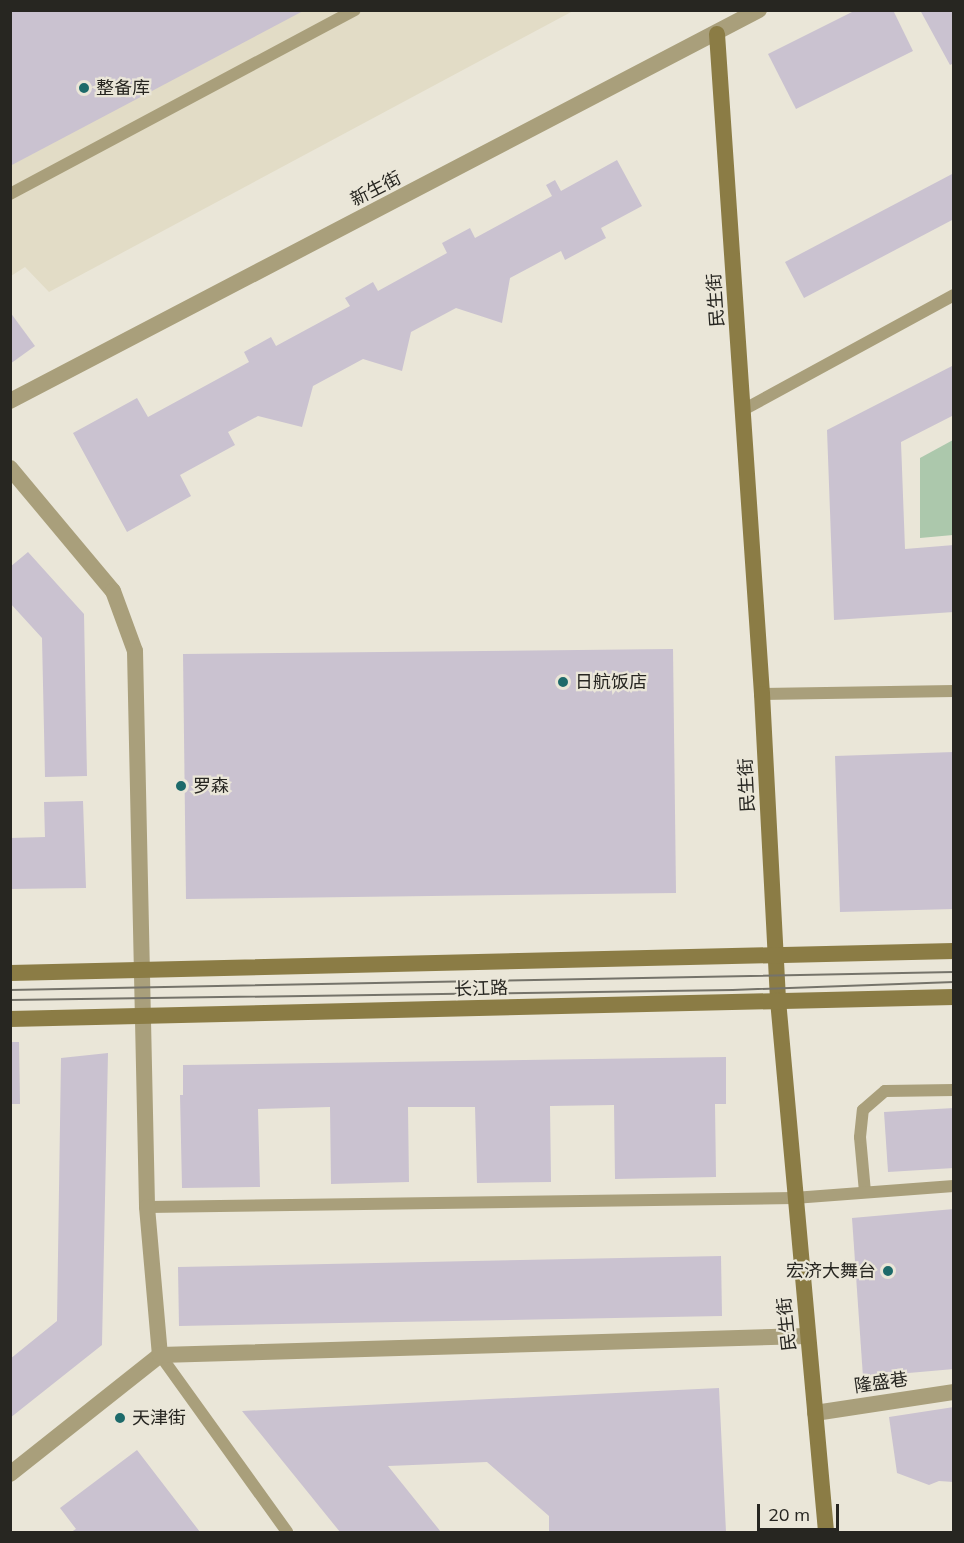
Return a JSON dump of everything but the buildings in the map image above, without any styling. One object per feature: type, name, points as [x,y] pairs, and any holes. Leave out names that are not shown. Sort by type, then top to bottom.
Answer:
[{"type":"main road","name":"民生街","points":[[717,34],[762,694],[778,1000],[794,1198],[826,1533]]},
{"type":"main road","name":"长江路","points":[[10,973],[954,951]]},
{"type":"main road","name":"长江路","points":[[10,1019],[145,1018],[954,997]]},
{"type":"street","name":"新生街","points":[[10,401],[717,34],[759,10]]},
{"type":"street","points":[[10,468],[113,591],[135,651],[145,1018],[147,1207],[160,1355]]},
{"type":"street","points":[[10,1474],[160,1355],[807,1336]]},
{"type":"street","name":"隆盛巷","points":[[815,1413],[954,1392]]},
{"type":"lane","points":[[10,194],[355,10]]},
{"type":"lane","points":[[743,410],[954,295]]},
{"type":"lane","points":[[762,694],[954,691]]},
{"type":"lane","points":[[865,1192],[860,1137],[863,1110],[885,1091],[954,1090]]},
{"type":"lane","points":[[147,1207],[794,1198],[954,1186]]},
{"type":"lane","points":[[160,1355],[287,1533]]},
{"type":"shaded area","points":[[11,11],[573,11],[49,292],[25,267],[11,276]]},
{"type":"green space","points":[[953,440],[953,535],[920,538],[920,458]]},
{"type":"tram line","points":[[10,990],[954,972]]},
{"type":"tram line","points":[[10,1000],[733,990],[954,982]]},
{"type":"place","name":"整备库","points":[[84,88]]},
{"type":"place","name":"日航饭店","points":[[563,682]]},
{"type":"place","name":"罗森","points":[[181,786]]},
{"type":"place","name":"宏济大舞台","points":[[888,1271]]},
{"type":"place","name":"天津街","points":[[120,1418]]}]
